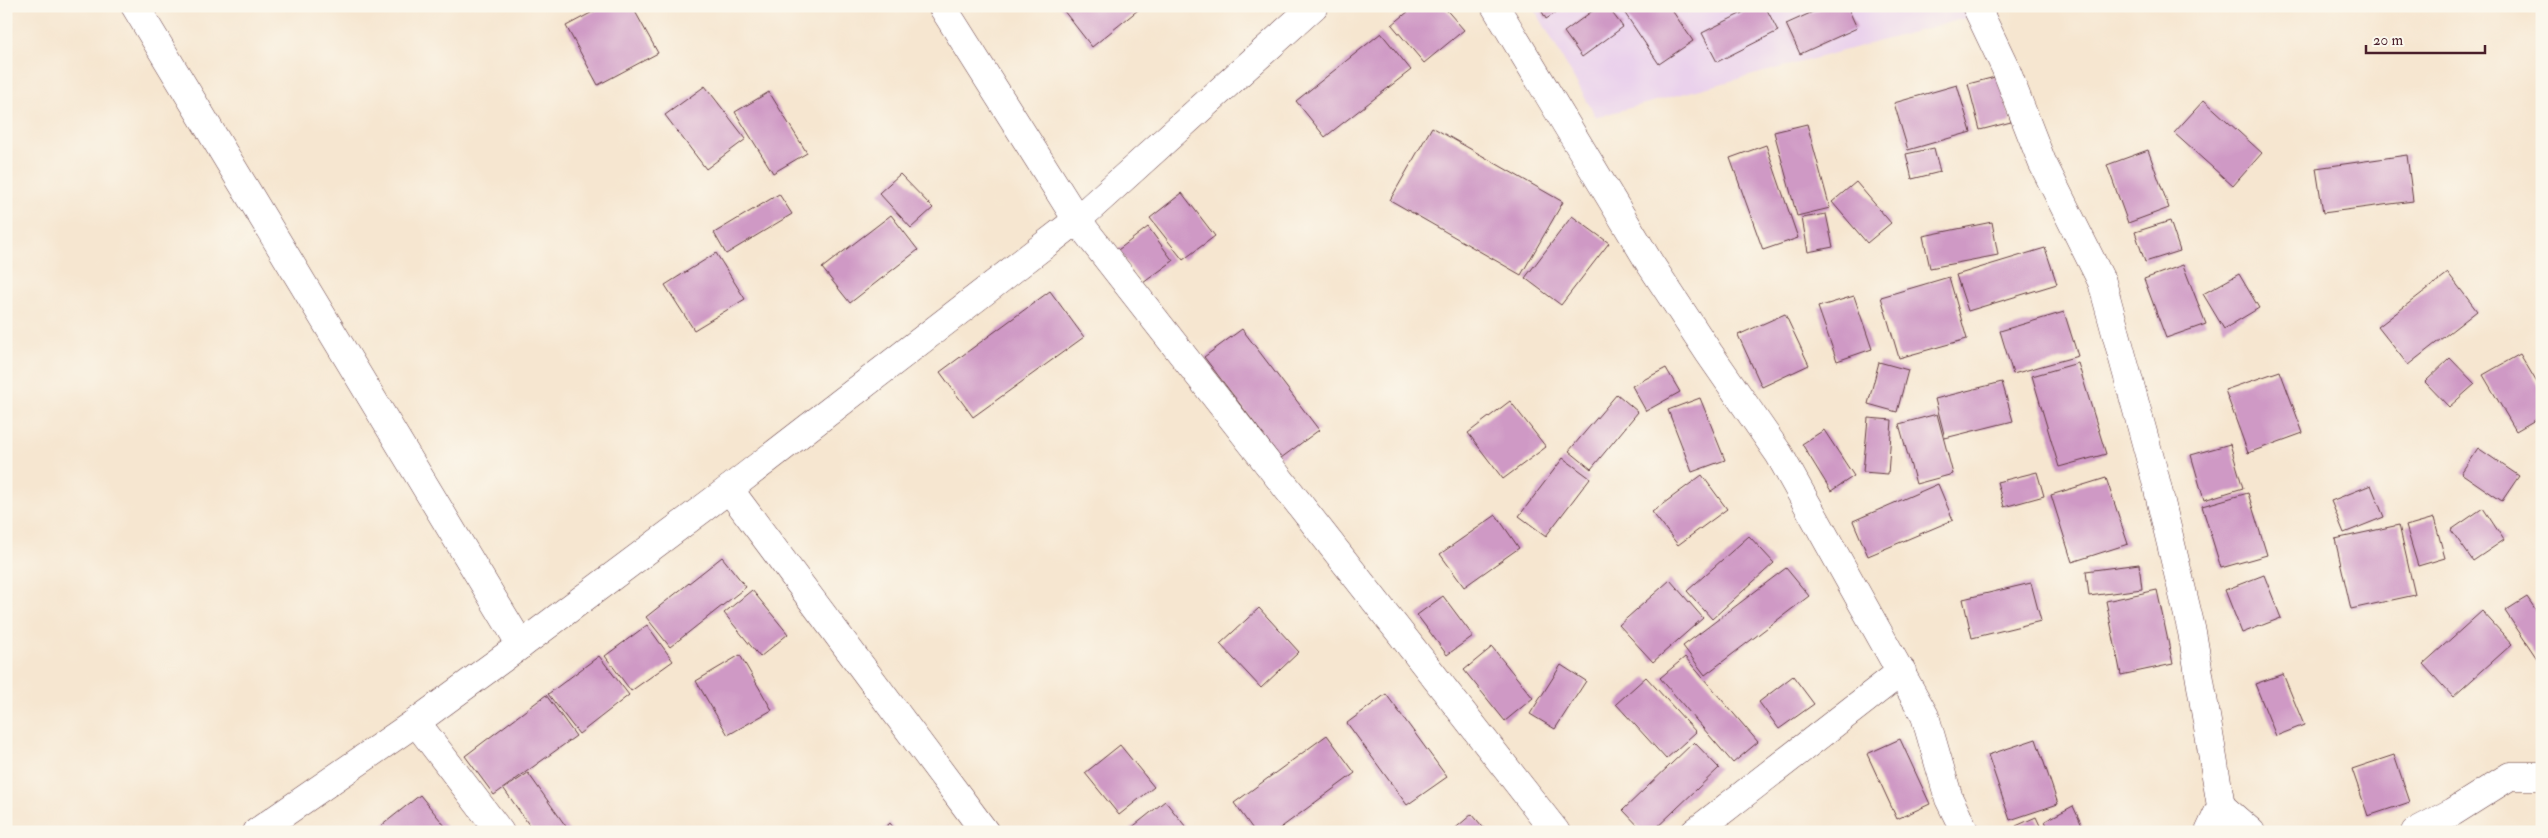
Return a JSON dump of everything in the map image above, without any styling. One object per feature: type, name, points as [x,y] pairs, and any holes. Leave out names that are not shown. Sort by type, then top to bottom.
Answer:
[{"type":"street","points":[[135,6],[520,645]]},
{"type":"street","points":[[942,6],[1077,220],[1556,832]]},
{"type":"street","points":[[257,832],[416,722],[520,645],[729,489],[1077,220],[1314,6]]},
{"type":"street","points":[[1494,6],[1649,262],[1709,354],[1779,454],[1902,671],[1925,716],[1950,799],[1965,832]]},
{"type":"street","points":[[1976,6],[2005,67],[2042,162],[2102,282],[2154,473],[2238,823],[2209,832]]},
{"type":"street","points":[[729,489],[985,832]]},
{"type":"street","points":[[1695,832],[1902,671]]},
{"type":"street","points":[[416,722],[500,832]]},
{"type":"street","points":[[2415,832],[2453,812],[2510,776],[2542,776]]},
{"type":"shaded area","points":[[1533,6],[2011,6],[1596,117]]},
{"type":"building","points":[[604,6],[632,6],[658,53],[598,85],[566,26]]},
{"type":"building","points":[[1060,6],[1143,6],[1092,47]]},
{"type":"building","points":[[1415,6],[1443,6],[1464,30],[1424,63],[1392,25]]},
{"type":"building","points":[[1539,6],[1567,6],[1546,19]]},
{"type":"building","points":[[1599,6],[1607,6],[1623,27],[1582,57],[1564,32]]},
{"type":"building","points":[[1620,6],[1669,6],[1693,41],[1659,64]]},
{"type":"building","points":[[1756,6],[1765,6],[1778,31],[1717,62],[1702,33]]},
{"type":"building","points":[[1826,6],[1847,6],[1857,28],[1800,54],[1786,24]]},
{"type":"building","points":[[1381,33],[1411,70],[1325,137],[1296,101]]},
{"type":"building","points":[[1999,76],[2011,122],[1980,130],[1968,84]]},
{"type":"building","points":[[1957,85],[1971,132],[1908,150],[1894,103]]},
{"type":"building","points":[[705,86],[746,139],[706,169],[665,115]]},
{"type":"building","points":[[769,92],[807,153],[773,173],[735,112]]},
{"type":"building","points":[[2204,100],[2262,153],[2233,186],[2174,133]]},
{"type":"building","points":[[1807,124],[1830,208],[1797,216],[1774,132]]},
{"type":"building","points":[[1432,127],[1563,202],[1521,275],[1390,200]]},
{"type":"building","points":[[1766,145],[1798,238],[1763,250],[1730,158]]},
{"type":"building","points":[[1934,148],[1940,172],[1912,179],[1906,154]]},
{"type":"building","points":[[2148,150],[2169,208],[2128,223],[2107,165]]},
{"type":"building","points":[[2407,155],[2413,201],[2323,213],[2316,168]]},
{"type":"building","points":[[900,174],[933,208],[911,228],[879,193]]},
{"type":"building","points":[[1856,182],[1891,223],[1867,243],[1832,202]]},
{"type":"building","points":[[1182,193],[1215,236],[1183,260],[1150,218]]},
{"type":"building","points":[[779,194],[792,214],[726,254],[714,233]]},
{"type":"building","points":[[1826,214],[1833,247],[1808,252],[1802,218]]},
{"type":"building","points":[[891,215],[918,250],[850,303],[822,268]]},
{"type":"building","points":[[1572,216],[1609,243],[1561,305],[1525,278]]},
{"type":"building","points":[[2170,221],[2180,251],[2145,262],[2135,232]]},
{"type":"building","points":[[1992,222],[1998,255],[1930,268],[1923,236]]},
{"type":"building","points":[[1148,227],[1173,261],[1143,283],[1118,250]]},
{"type":"building","points":[[2045,248],[2057,284],[1968,311],[1956,275]]},
{"type":"building","points":[[716,253],[745,299],[694,330],[665,285]]},
{"type":"building","points":[[2183,265],[2206,324],[2166,338],[2144,279]]},
{"type":"building","points":[[2448,273],[2477,311],[2408,365],[2378,327]]},
{"type":"building","points":[[2239,274],[2259,308],[2224,329],[2203,294]]},
{"type":"building","points":[[1949,277],[1967,339],[1899,358],[1881,297]]},
{"type":"building","points":[[1050,291],[1084,337],[973,417],[940,372]]},
{"type":"building","points":[[1854,296],[1872,349],[1837,361],[1818,307]]},
{"type":"building","points":[[2064,312],[2078,356],[2013,374],[2000,331]]},
{"type":"building","points":[[1785,314],[1809,365],[1762,387],[1738,335]]},
{"type":"building","points":[[1242,329],[1319,430],[1281,458],[1204,357]]},
{"type":"building","points":[[2520,354],[2542,391],[2542,416],[2516,431],[2483,375]]},
{"type":"building","points":[[2450,358],[2475,384],[2449,407],[2425,382]]},
{"type":"building","points":[[1879,362],[1908,370],[1897,412],[1868,404]]},
{"type":"building","points":[[2078,363],[2106,454],[2059,467],[2032,376]]},
{"type":"building","points":[[1666,368],[1680,392],[1646,411],[1632,386]]},
{"type":"building","points":[[2280,371],[2303,433],[2248,453],[2225,390]]},
{"type":"building","points":[[2002,382],[2013,421],[1945,438],[1935,399]]},
{"type":"building","points":[[1617,394],[1638,412],[1591,469],[1569,451]]},
{"type":"building","points":[[1700,398],[1725,460],[1692,472],[1668,410]]},
{"type":"building","points":[[1510,401],[1546,447],[1503,479],[1468,433]]},
{"type":"building","points":[[1937,414],[1953,474],[1916,484],[1899,424]]},
{"type":"building","points":[[1868,418],[1892,420],[1888,474],[1863,472]]},
{"type":"building","points":[[1824,430],[1854,476],[1831,491],[1802,444]]},
{"type":"building","points":[[2230,444],[2243,488],[2204,500],[2191,455]]},
{"type":"building","points":[[2478,448],[2519,476],[2502,501],[2461,473]]},
{"type":"building","points":[[1563,458],[1590,478],[1546,536],[1519,516]]},
{"type":"building","points":[[2037,472],[2044,496],[2004,507],[1997,482]]},
{"type":"building","points":[[1702,475],[1727,509],[1678,545],[1652,512]]},
{"type":"building","points":[[2106,478],[2128,544],[2072,562],[2051,495]]},
{"type":"building","points":[[1938,484],[1953,520],[1868,556],[1853,521]]},
{"type":"building","points":[[2371,485],[2384,517],[2344,533],[2331,501]]},
{"type":"building","points":[[2248,493],[2267,555],[2221,568],[2202,506]]},
{"type":"building","points":[[2483,508],[2504,540],[2473,561],[2451,530]]},
{"type":"building","points":[[1496,515],[1519,548],[1464,587],[1440,554]]},
{"type":"building","points":[[2434,518],[2445,558],[2418,566],[2406,526]]},
{"type":"building","points":[[2399,525],[2415,595],[2351,609],[2335,539]]},
{"type":"building","points":[[1749,536],[1774,563],[1712,619],[1687,591]]},
{"type":"building","points":[[722,557],[746,587],[670,647],[646,617]]},
{"type":"building","points":[[2139,564],[2142,589],[2089,596],[2086,571]]},
{"type":"building","points":[[1786,568],[1809,596],[1705,675],[1683,646]]},
{"type":"building","points":[[2264,575],[2281,618],[2242,633],[2225,590]]},
{"type":"building","points":[[1670,580],[1703,618],[1653,662],[1619,625]]},
{"type":"building","points":[[2031,583],[2041,621],[1972,638],[1963,599]]},
{"type":"building","points":[[752,590],[788,634],[760,657],[724,613]]},
{"type":"building","points":[[2157,590],[2173,664],[2121,675],[2106,601]]},
{"type":"building","points":[[1443,596],[1473,636],[1447,655],[1417,615]]},
{"type":"building","points":[[2527,597],[2542,619],[2542,666],[2505,611]]},
{"type":"building","points":[[1259,608],[1299,652],[1261,688],[1220,644]]},
{"type":"building","points":[[2482,611],[2512,644],[2453,697],[2423,664]]},
{"type":"building","points":[[647,625],[673,661],[631,691],[605,656]]},
{"type":"building","points":[[1492,647],[1533,698],[1505,721],[1464,670]]},
{"type":"building","points":[[740,655],[772,710],[728,735],[696,681]]},
{"type":"building","points":[[599,656],[629,695],[579,734],[548,694]]},
{"type":"building","points":[[1685,657],[1758,742],[1733,763],[1660,678]]},
{"type":"building","points":[[1561,665],[1586,681],[1555,729],[1530,714]]},
{"type":"building","points":[[2283,674],[2304,725],[2276,736],[2255,684]]},
{"type":"building","points":[[1793,676],[1814,704],[1779,729],[1759,702]]},
{"type":"building","points":[[1646,677],[1696,732],[1666,759],[1616,704]]},
{"type":"building","points":[[1386,694],[1447,777],[1407,805],[1347,723]]},
{"type":"building","points":[[546,695],[576,736],[494,795],[465,756]]},
{"type":"building","points":[[1327,735],[1355,773],[1275,832],[1255,832],[1234,803]]},
{"type":"building","points":[[1900,739],[1930,804],[1897,819],[1867,754]]},
{"type":"building","points":[[2036,739],[2058,804],[2010,820],[1988,755]]},
{"type":"building","points":[[1694,742],[1719,768],[1652,832],[1644,832],[1623,810]]},
{"type":"building","points":[[1120,745],[1154,787],[1119,815],[1085,773]]},
{"type":"building","points":[[2394,755],[2410,802],[2368,816],[2352,769]]},
{"type":"building","points":[[528,773],[570,832],[534,832],[504,789]]},
{"type":"building","points":[[420,795],[449,831],[386,832],[381,826]]},
{"type":"building","points":[[1165,801],[1190,832],[1133,832],[1130,829]]},
{"type":"building","points":[[2073,806],[2085,832],[2050,832],[2045,821]]},
{"type":"building","points":[[1472,814],[1487,832],[1451,832]]},
{"type":"building","points":[[2036,817],[2043,832],[2018,832],[2016,826]]},
{"type":"building","points":[[890,823],[897,832],[880,832]]}]
